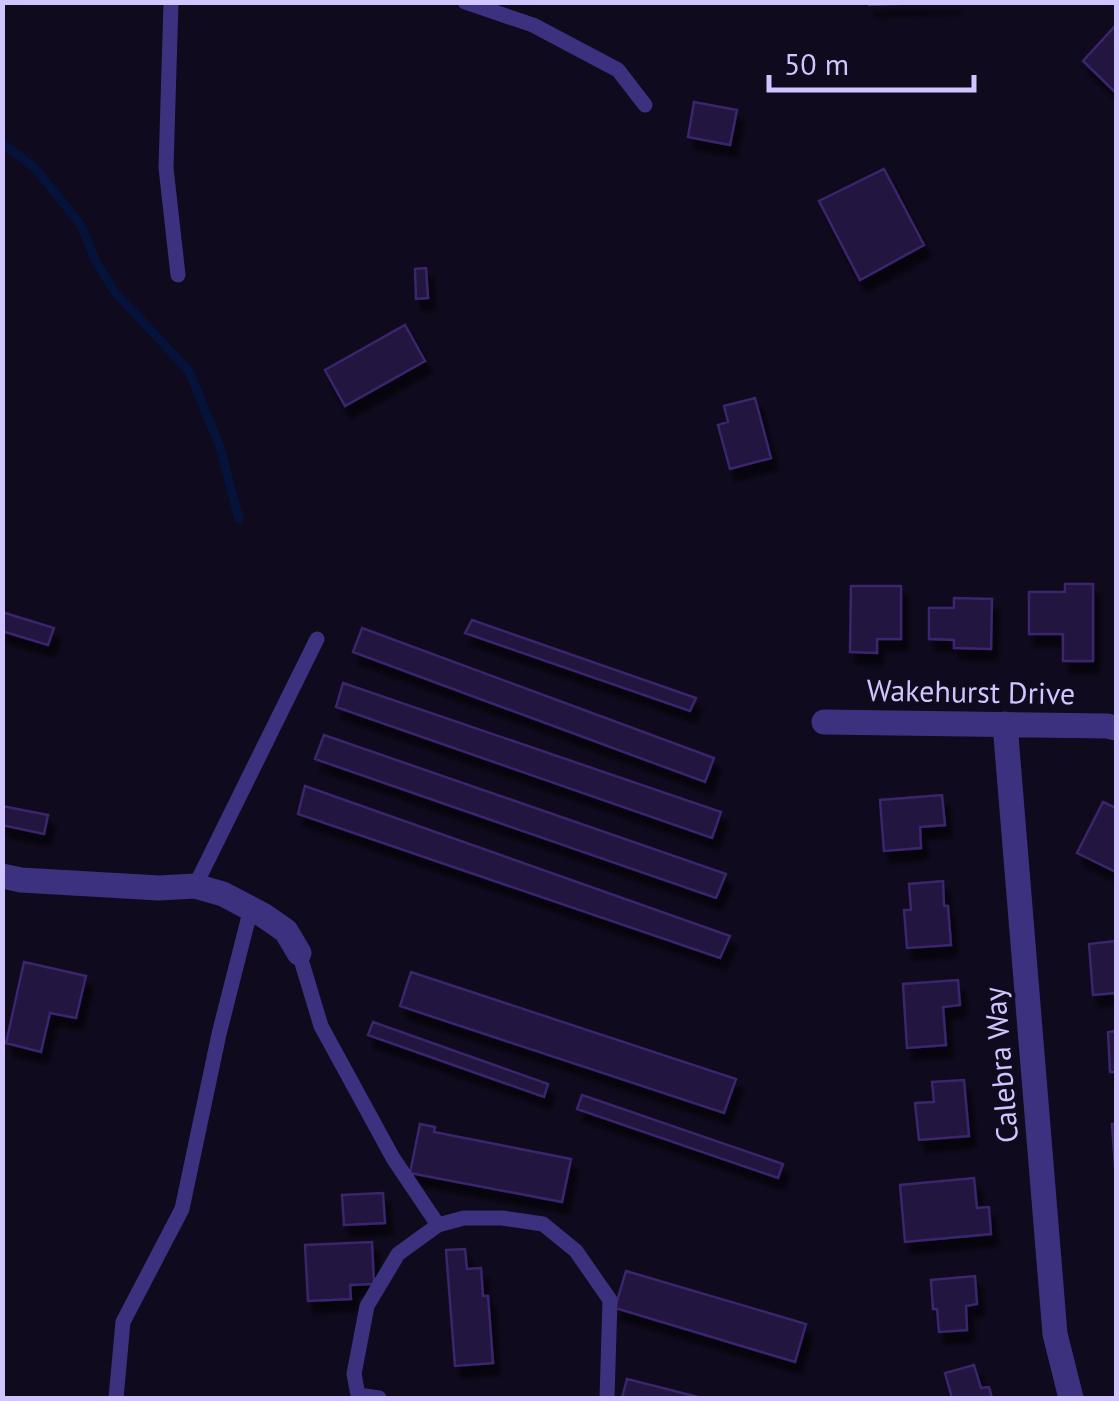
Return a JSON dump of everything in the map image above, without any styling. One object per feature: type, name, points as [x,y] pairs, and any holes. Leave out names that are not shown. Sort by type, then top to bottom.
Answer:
[{"type":"street","name":"Wakehurst Drive","points":[[824,722],[1116,728]]},
{"type":"street","name":"Calebra Way","points":[[1004,724],[1055,1334],[1071,1398]]},
{"type":"street","points":[[2,876],[160,888],[195,886],[224,894],[251,908],[286,931],[299,953]]},
{"type":"lane","points":[[171,2],[166,168],[178,275]]},
{"type":"lane","points":[[465,2],[533,25],[618,70],[645,105]]},
{"type":"lane","points":[[195,886],[317,639]]},
{"type":"lane","points":[[116,1398],[123,1322],[182,1208],[251,908]]},
{"type":"lane","points":[[299,953],[321,1026],[394,1158],[438,1225]]},
{"type":"lane","points":[[379,1398],[358,1396],[354,1374],[367,1306],[398,1254],[438,1225],[464,1218],[543,1224],[576,1252],[610,1300],[606,1398]]},
{"type":"building","points":[[869,2],[958,2],[869,5]]},
{"type":"building","points":[[1116,25],[1116,93],[1083,61]]},
{"type":"building","points":[[694,102],[737,110],[730,145],[688,137]]},
{"type":"building","points":[[884,169],[924,245],[860,280],[819,201]]},
{"type":"building","points":[[426,268],[428,298],[416,299],[415,269]]},
{"type":"building","points":[[405,325],[425,361],[345,406],[325,370]]},
{"type":"building","points":[[755,398],[771,458],[730,469],[718,425],[728,422],[724,406]]},
{"type":"building","points":[[1065,584],[1093,584],[1093,661],[1063,661],[1063,634],[1029,634],[1029,592],[1065,592]]},
{"type":"building","points":[[851,586],[901,586],[901,639],[877,639],[877,653],[850,652]]},
{"type":"building","points":[[954,598],[992,599],[991,649],[954,648],[954,640],[929,639],[929,608],[954,608]]},
{"type":"building","points":[[2,612],[54,628],[48,645],[2,631]]},
{"type":"building","points":[[472,620],[696,698],[690,711],[465,633]]},
{"type":"building","points":[[362,628],[714,758],[705,782],[353,652]]},
{"type":"building","points":[[343,683],[721,812],[712,838],[336,707]]},
{"type":"building","points":[[324,735],[726,874],[716,898],[315,759]]},
{"type":"building","points":[[305,786],[730,936],[720,958],[298,814]]},
{"type":"building","points":[[942,795],[945,825],[920,827],[921,848],[884,851],[880,800]]},
{"type":"building","points":[[1103,802],[1116,808],[1116,872],[1077,853]]},
{"type":"building","points":[[2,806],[48,815],[44,834],[2,825]]},
{"type":"building","points":[[943,881],[951,945],[907,948],[904,910],[911,910],[909,884]]},
{"type":"building","points":[[1116,941],[1116,993],[1093,995],[1089,944]]},
{"type":"building","points":[[24,962],[86,976],[76,1018],[50,1013],[41,1052],[6,1043]]},
{"type":"building","points":[[411,972],[736,1079],[724,1113],[400,1006]]},
{"type":"building","points":[[958,980],[960,1005],[943,1007],[946,1045],[907,1048],[903,984]]},
{"type":"building","points":[[373,1022],[548,1084],[544,1097],[368,1035]]},
{"type":"building","points":[[1116,1031],[1116,1072],[1110,1072],[1108,1032]]},
{"type":"building","points":[[964,1080],[969,1136],[919,1140],[915,1103],[934,1102],[932,1082]]},
{"type":"building","points":[[582,1095],[783,1164],[778,1178],[577,1109]]},
{"type":"building","points":[[420,1124],[435,1127],[434,1132],[571,1159],[562,1202],[410,1173]]},
{"type":"building","points":[[1112,1124],[1116,1124],[1116,1181]]},
{"type":"building","points":[[974,1178],[977,1208],[989,1207],[991,1234],[905,1242],[900,1185]]},
{"type":"building","points":[[383,1193],[385,1223],[344,1225],[342,1195]]},
{"type":"building","points":[[372,1242],[374,1284],[350,1285],[351,1299],[308,1301],[305,1245]]},
{"type":"building","points":[[465,1249],[467,1269],[481,1268],[483,1296],[488,1296],[493,1363],[455,1366],[446,1250]]},
{"type":"building","points":[[626,1271],[806,1324],[795,1362],[615,1308]]},
{"type":"building","points":[[975,1276],[977,1304],[966,1306],[967,1330],[939,1332],[931,1280]]},
{"type":"building","points":[[974,1365],[981,1388],[989,1387],[992,1398],[952,1398],[945,1373]]},
{"type":"building","points":[[627,1379],[702,1398],[622,1398]]},
{"type":"waterway","points":[[2,143],[35,168],[81,225],[96,262],[114,291],[189,371],[220,447],[239,519]]}]
